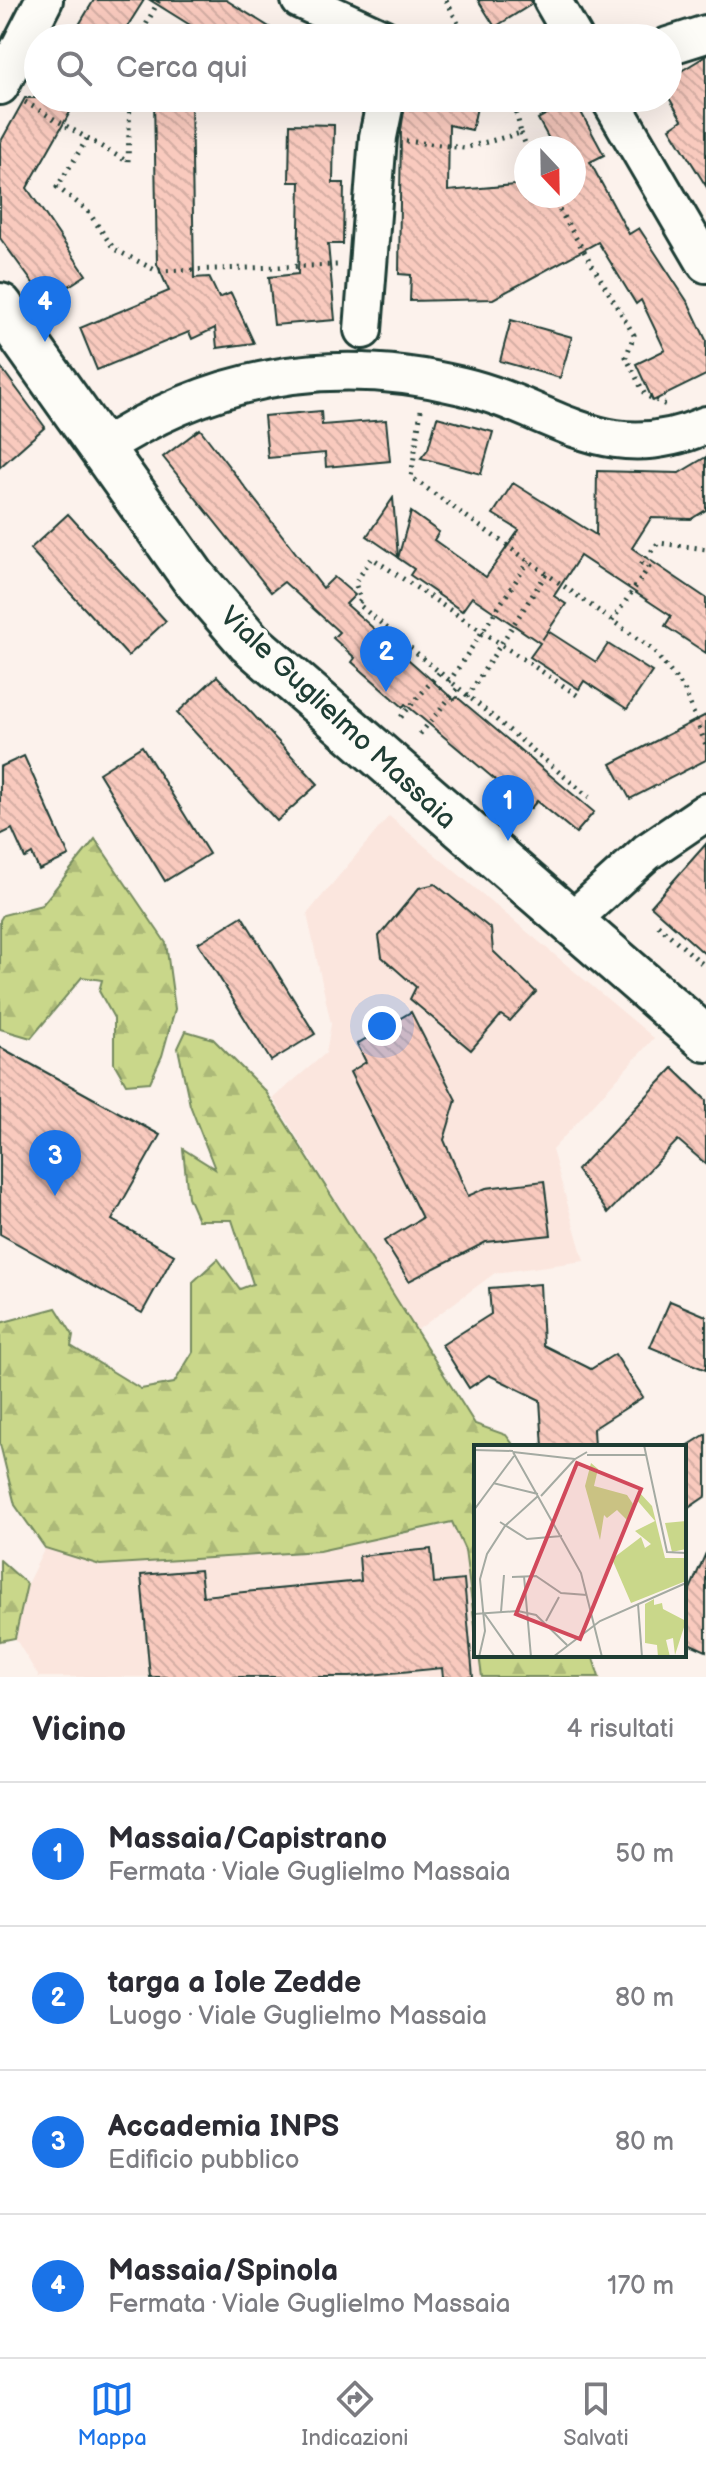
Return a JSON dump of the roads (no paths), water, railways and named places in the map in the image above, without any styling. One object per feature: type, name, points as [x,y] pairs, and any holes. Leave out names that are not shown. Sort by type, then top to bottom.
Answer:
[{"type":"street","points":[[36,24],[44,0]]},
{"type":"street","points":[[300,0],[352,24]]},
{"type":"street","points":[[552,0],[566,24]]},
{"type":"street","points":[[682,42],[706,34]]},
{"type":"street","points":[[12,94],[24,59]]},
{"type":"street","points":[[363,330],[378,137],[383,112]]},
{"type":"street","points":[[617,112],[706,264]]},
{"type":"street","name":"Viale Guglielmo Massaia","points":[[0,306],[193,577],[249,642],[706,1039]]},
{"type":"street","points":[[101,449],[159,415],[261,378],[360,372],[464,386],[588,435],[615,440],[668,439],[706,425]]},
{"type":"street","points":[[571,921],[647,852],[706,812]]},
{"type":"place","name":"Massaia/Spinola","points":[[45,342]]},
{"type":"place","name":"targa a Iole Zedde","points":[[386,692]]},
{"type":"place","name":"Massaia/Capistrano","points":[[508,841]]},
{"type":"place","name":"Accademia INPS","points":[[55,1196]]}]
